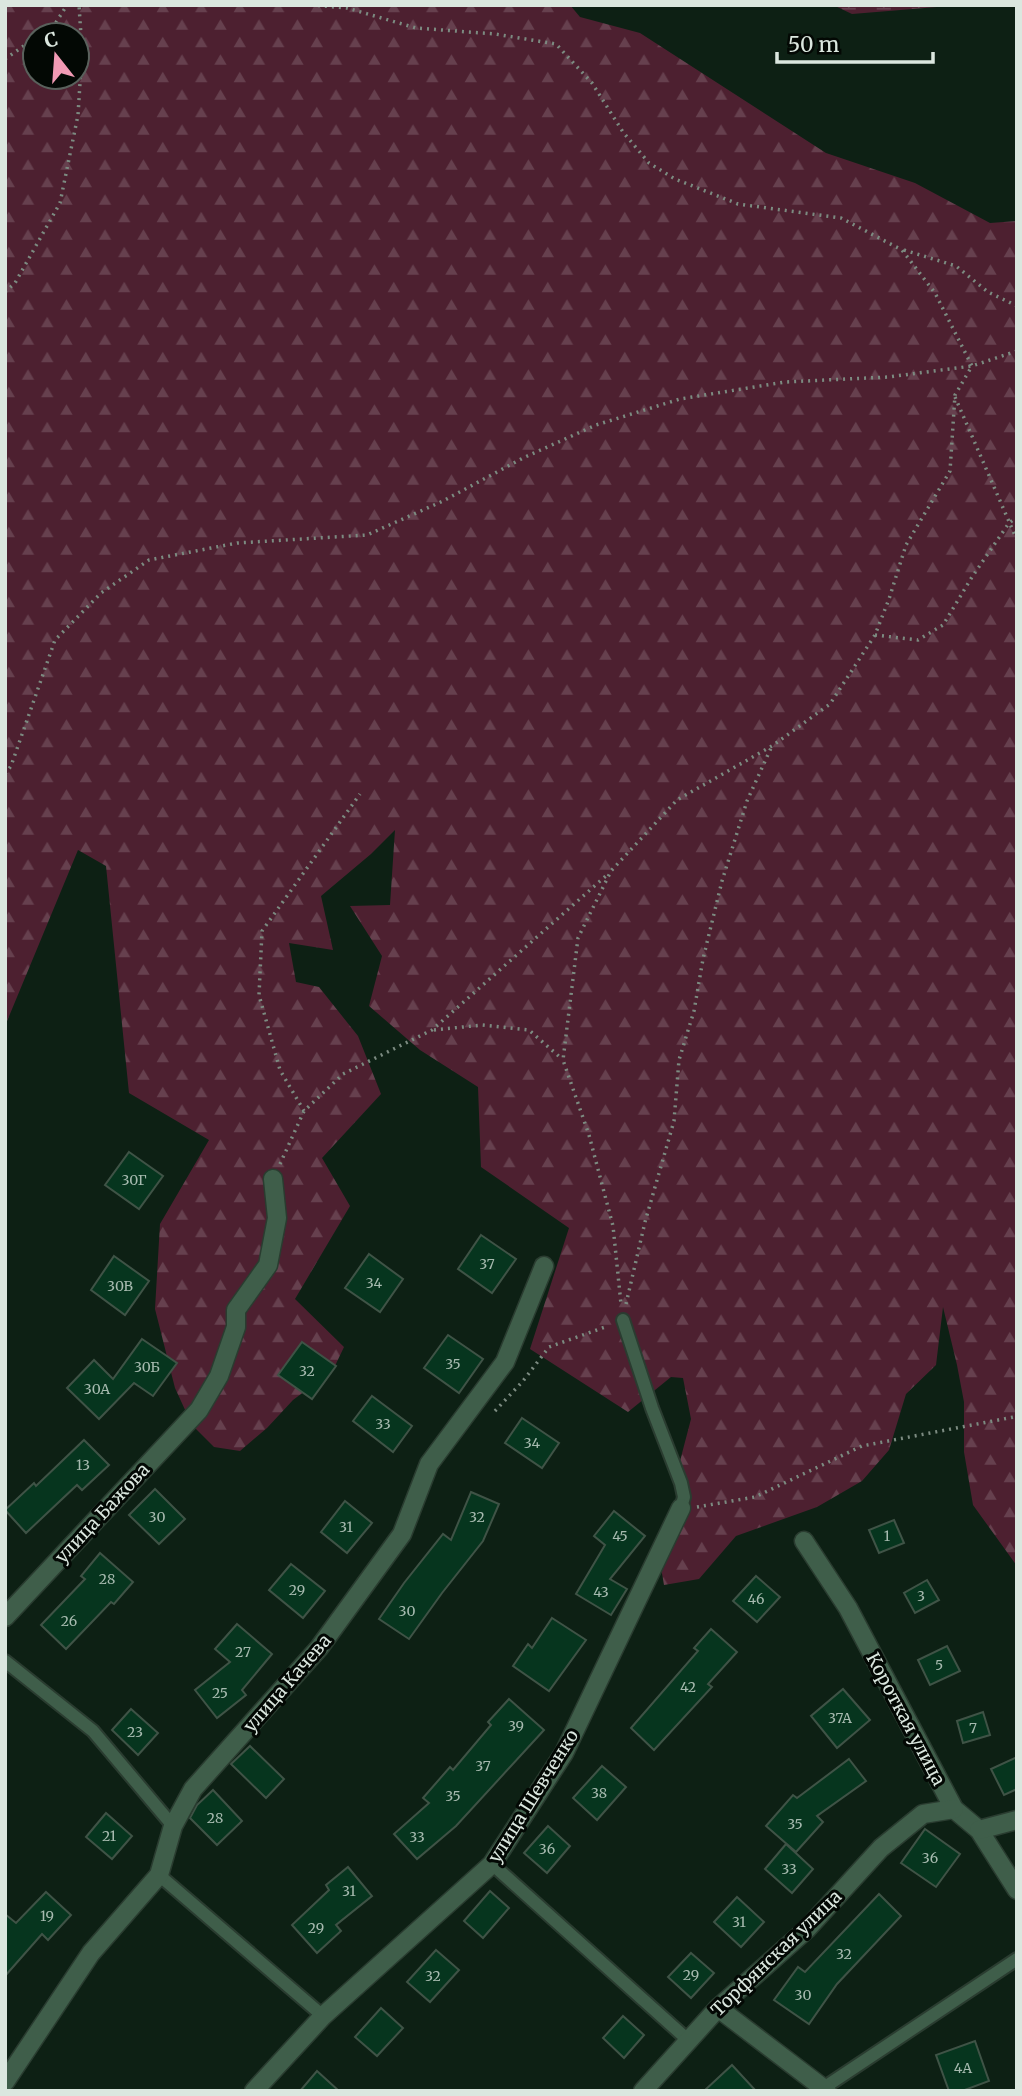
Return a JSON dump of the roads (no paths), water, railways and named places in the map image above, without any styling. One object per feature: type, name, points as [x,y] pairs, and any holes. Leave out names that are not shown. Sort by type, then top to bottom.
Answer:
[{"type":"street","name":"улица Бажова","points":[[5,1617],[199,1410],[219,1376],[236,1327],[236,1310],[268,1265],[277,1218],[273,1179]]},
{"type":"street","name":"улица Качева","points":[[5,2082],[91,1953],[159,1875],[173,1826],[193,1789],[319,1648],[402,1534],[429,1464],[505,1362],[544,1266]]},
{"type":"street","name":"улица Шевченко","points":[[254,2091],[323,2016],[492,1864],[564,1753],[681,1508]]},
{"type":"street","name":"Короткая улица","points":[[804,1541],[848,1608],[954,1809],[979,1830],[1017,1890]]},
{"type":"street","name":"Торфянская улица","points":[[643,2091],[719,2008],[807,1929],[881,1848],[923,1814],[954,1809]]},
{"type":"street","points":[[979,1830],[1017,1820]]},
{"type":"street","points":[[719,2008],[826,2089]]},
{"type":"lane","points":[[623,1320],[652,1408],[681,1483],[684,1497],[681,1508]]},
{"type":"lane","points":[[5,1661],[93,1731],[173,1826]]},
{"type":"lane","points":[[492,1864],[688,2040]]},
{"type":"lane","points":[[159,1875],[323,2016]]},
{"type":"lane","points":[[826,2089],[1017,1959]]}]
